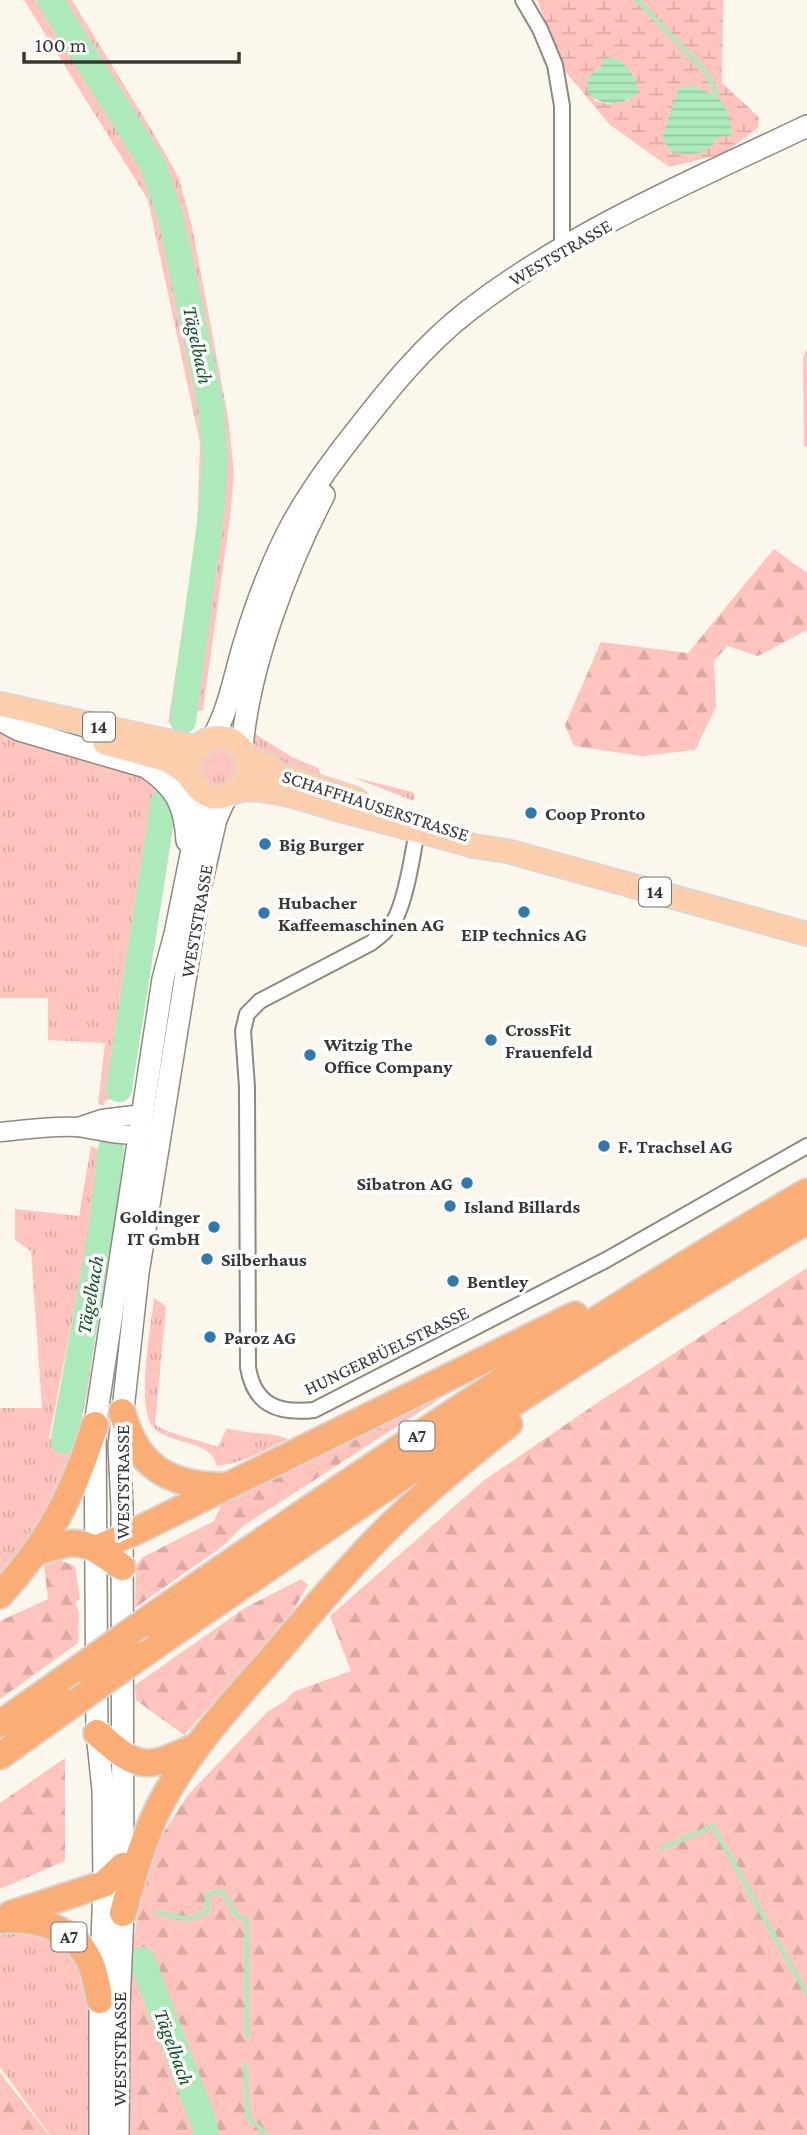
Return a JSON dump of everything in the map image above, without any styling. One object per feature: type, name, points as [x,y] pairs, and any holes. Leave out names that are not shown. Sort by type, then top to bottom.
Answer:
[{"type":"highway","name":"A7","points":[[0,1724],[437,1422],[699,1255],[807,1192]]},
{"type":"highway","name":"A7","points":[[0,1756],[142,1655],[440,1451],[601,1346],[807,1221]]},
{"type":"highway","name":"A7","points":[[96,1549],[699,1255]]},
{"type":"highway","name":"A7","points":[[123,1913],[139,1856],[155,1816],[168,1790],[197,1746],[329,1591],[384,1532],[445,1476],[601,1346]]},
{"type":"highway","points":[[122,1412],[135,1445],[158,1471],[186,1483],[226,1486]]},
{"type":"highway","points":[[0,1595],[35,1553],[57,1520],[75,1486],[96,1425]]},
{"type":"highway","points":[[35,1553],[68,1542],[83,1543],[122,1567]]},
{"type":"highway","points":[[97,1733],[122,1756]]},
{"type":"highway","name":"A7","points":[[122,1756],[138,1762],[156,1763],[197,1746]]},
{"type":"highway","name":"A7","points":[[0,1919],[104,1884],[123,1866]]},
{"type":"highway","name":"A7","points":[[0,1919],[36,1921],[52,1926],[76,1943],[90,1961],[100,2000]]},
{"type":"main road","name":"WESTSTRASSE","points":[[205,743],[223,719],[254,614],[284,540],[311,490],[392,385],[467,312],[562,248],[807,126]]},
{"type":"main road","name":"WESTSTRASSE","points":[[244,752],[244,726],[258,665],[286,581],[301,541],[354,433]]},
{"type":"main road","name":"14","points":[[0,704],[205,743]]},
{"type":"main road","name":"WESTSTRASSE","points":[[0,718],[19,730],[125,760],[146,767],[160,776],[175,793],[185,816],[188,862]]},
{"type":"main road","name":"14","points":[[0,718],[167,760],[193,780]]},
{"type":"main road","points":[[228,739],[244,752],[249,773],[233,793],[209,795],[193,780],[192,756],[205,743],[228,739]]},
{"type":"main road","name":"SCHAFFHAUSERSTRASSE","points":[[244,752],[279,775],[477,838],[507,851]]},
{"type":"main road","name":"WESTSTRASSE","points":[[100,2135],[100,2000],[104,1884],[103,1790],[97,1733],[96,1425],[137,1113],[199,815],[193,780]]},
{"type":"main road","name":"SCHAFFHAUSERSTRASSE","points":[[233,793],[275,791],[807,933]]},
{"type":"main road","name":"WESTSTRASSE","points":[[118,2135],[123,1913],[122,1538],[119,1446],[138,1273],[206,855],[216,819],[233,793]]},
{"type":"street","points":[[523,0],[540,29],[555,65],[562,106],[562,248]]},
{"type":"street","name":"HUNGERBÜELSTRASSE","points":[[417,830],[400,903],[395,918],[385,932],[361,948],[260,1001],[247,1014],[243,1031],[247,1087],[248,1367],[250,1381],[258,1395],[275,1408],[293,1412],[314,1410],[606,1260],[807,1146]]},
{"type":"street","points":[[0,1132],[101,1126],[137,1113]]},
{"type":"street","points":[[101,1126],[134,1135],[150,1132],[163,1121]]},
{"type":"green space","points":[[24,0],[72,0],[179,178],[192,227],[228,417],[234,473],[203,710],[182,724],[168,723],[197,533],[200,443],[148,200]]},
{"type":"green space","points":[[537,0],[723,0],[722,83],[759,117],[758,128],[723,154],[669,167],[610,125],[565,71]],"holes":[[[599,69],[629,100],[609,104],[595,101],[588,76]]]},
{"type":"green space","points":[[807,349],[807,447],[804,446],[803,357]]},
{"type":"green space","points":[[774,549],[807,573],[807,630],[758,656],[728,646],[714,660],[716,707],[695,750],[642,756],[574,746],[565,725],[601,642],[688,653]]},
{"type":"green space","points":[[0,731],[140,777],[154,784],[159,795],[104,1106],[98,1104],[105,1043],[48,1040],[48,998],[0,998]]},
{"type":"green space","points":[[252,732],[292,757],[318,768],[325,782],[261,758],[251,742]]},
{"type":"green space","points":[[220,749],[233,755],[239,768],[233,781],[220,787],[207,781],[201,768],[207,755]]},
{"type":"green space","points":[[352,777],[413,792],[414,801]]},
{"type":"green space","points":[[156,809],[171,815],[158,883],[131,1086],[127,1093],[104,1101]]},
{"type":"green space","points":[[91,1146],[98,1149],[91,1225],[49,1438],[81,1442],[61,1493],[0,1585],[0,1408],[42,1408],[31,1251],[15,1240],[15,1209],[79,1216]]},
{"type":"green space","points":[[100,1149],[116,1155],[114,1199],[87,1395],[76,1441],[51,1436],[91,1225]]},
{"type":"green space","points":[[807,1268],[807,2135],[128,2135],[130,1966],[141,1891],[160,1838],[187,1796],[267,1712],[285,1701],[293,1692],[351,1671],[330,1616],[483,1481],[597,1403]]},
{"type":"green space","points":[[154,1298],[166,1306],[155,1425],[218,1447],[227,1428],[288,1439],[245,1459],[217,1466],[206,1450],[167,1436],[151,1424],[145,1399],[145,1382]]},
{"type":"green space","points":[[453,1387],[455,1389],[243,1526],[223,1546],[135,1608],[136,1565],[143,1557],[214,1521],[222,1503]]},
{"type":"green space","points":[[54,1558],[75,1566],[80,1599],[75,1603],[79,1612],[78,1643],[0,1699],[0,1621],[48,1599],[44,1564]]},
{"type":"green space","points":[[301,1579],[308,1585],[287,1621],[184,1735],[136,1700],[135,1685],[245,1608]]},
{"type":"green space","points":[[65,1758],[65,1861],[0,1889],[0,1803]]},
{"type":"green space","points":[[0,1929],[38,1929],[72,1947],[89,1973],[91,2135],[50,2135],[0,2067]]},
{"type":"green space","points":[[0,2072],[4,2078],[49,2135],[0,2135]]},
{"type":"shaded area","points":[[605,58],[618,60],[623,64],[640,92],[613,104],[593,97],[587,91],[588,76],[599,69]]},
{"type":"shaded area","points":[[693,86],[711,94],[722,103],[733,135],[719,137],[709,148],[698,153],[671,152],[662,138],[679,87]]},
{"type":"waterway","name":"Tägelbach","points":[[50,0],[153,165],[171,218],[211,407],[215,458],[212,508],[183,721]]},
{"type":"waterway","points":[[637,0],[707,73],[717,95]]},
{"type":"waterway","name":"Tägelbach","points":[[119,1089],[164,801]]},
{"type":"waterway","name":"Tägelbach","points":[[64,1441],[102,1226],[111,1149]]},
{"type":"waterway","points":[[663,1848],[713,1826],[807,1994]]},
{"type":"waterway","points":[[158,1913],[189,1919],[208,1911],[207,1895],[222,1891],[237,1916],[247,1920],[247,2037]]},
{"type":"waterway","name":"Tägelbach","points":[[142,1960],[203,2120],[206,2135]]},
{"type":"waterway","points":[[245,2065],[248,2117],[267,2135]]},
{"type":"place","name":"Coop Pronto","points":[[531,813]]},
{"type":"place","name":"Big Burger","points":[[265,844]]},
{"type":"place","name":"EIP technics AG","points":[[524,912]]},
{"type":"place","name":"Hubacher Kaffeemaschinen AG","points":[[264,913]]},
{"type":"place","name":"CrossFit Frauenfeld","points":[[491,1040]]},
{"type":"place","name":"Witzig The Office Company","points":[[310,1055]]},
{"type":"place","name":"F. Trachsel AG","points":[[604,1146]]},
{"type":"place","name":"Sibatron AG","points":[[467,1183]]},
{"type":"place","name":"Island Billards","points":[[450,1206]]},
{"type":"place","name":"Goldinger IT GmbH","points":[[214,1227]]},
{"type":"place","name":"Silberhaus","points":[[207,1259]]},
{"type":"place","name":"Bentley","points":[[453,1281]]},
{"type":"place","name":"Paroz AG","points":[[210,1337]]}]
